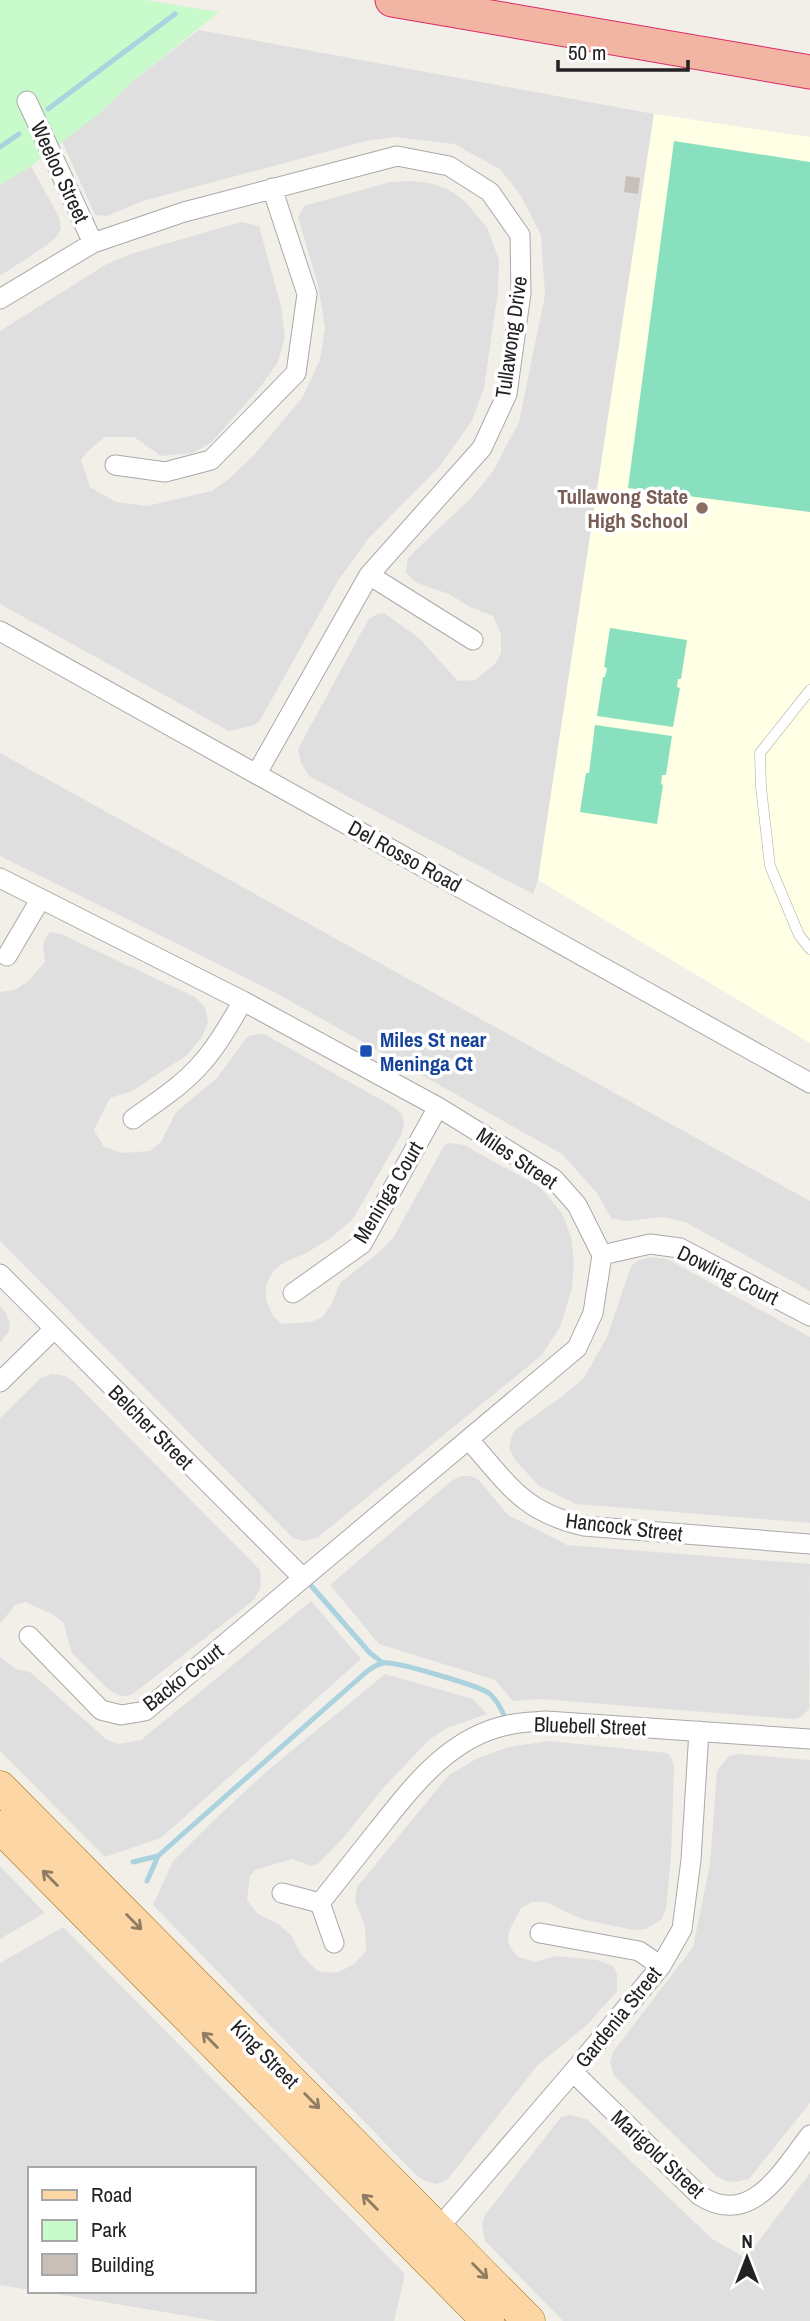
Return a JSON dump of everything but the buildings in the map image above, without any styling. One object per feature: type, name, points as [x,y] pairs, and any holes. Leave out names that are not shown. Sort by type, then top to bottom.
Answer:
[{"type":"highway","points":[[391,0],[810,72]]},
{"type":"main road","name":"King Street","points":[[0,1787],[428,2240],[488,2321]]},
{"type":"main road","name":"King Street","points":[[0,1827],[428,2240],[529,2321]]},
{"type":"street","name":"Weeloo Street","points":[[27,101],[93,243]]},
{"type":"street","name":"Tullawong Drive","points":[[0,299],[93,243],[184,212],[397,156],[449,166],[490,192],[520,236],[522,293],[507,394],[482,448],[369,575],[257,773]]},
{"type":"street","points":[[116,465],[164,472],[211,460],[296,373],[307,294],[272,188]]},
{"type":"street","points":[[369,575],[473,640]]},
{"type":"street","name":"Del Rosso Road","points":[[0,631],[810,1083]]},
{"type":"street","name":"Miles Street","points":[[0,878],[243,1001],[438,1107],[554,1179],[577,1205],[602,1255]]},
{"type":"street","points":[[7,956],[40,900]]},
{"type":"street","points":[[133,1119],[172,1091],[200,1066],[220,1040],[243,1001]]},
{"type":"street","name":"Meninga Court","points":[[293,1293],[362,1244],[438,1107]]},
{"type":"street","name":"Dowling Court","points":[[602,1255],[650,1244],[680,1248],[810,1316]]},
{"type":"street","points":[[303,1578],[577,1348],[593,1312],[602,1255]]},
{"type":"street","name":"Belcher Street","points":[[0,1274],[303,1578]]},
{"type":"street","points":[[0,1382],[54,1329]]},
{"type":"street","name":"Hancock Street","points":[[469,1440],[518,1496],[536,1509],[567,1522],[584,1526],[810,1544]]},
{"type":"street","name":"Backo Court","points":[[29,1636],[101,1710],[121,1715],[145,1711],[303,1578]]},
{"type":"street","name":"Bluebell Street","points":[[320,1903],[416,1782],[453,1750],[486,1732],[508,1725],[546,1721],[810,1739]]},
{"type":"street","name":"Gardenia Street","points":[[428,2240],[661,1966],[682,1930],[691,1860],[699,1731]]},
{"type":"street","points":[[282,1893],[320,1903],[334,1943]]},
{"type":"street","points":[[540,1933],[639,1951],[661,1966]]},
{"type":"street","name":"Marigold Street","points":[[573,2072],[699,2195],[711,2203],[743,2205],[767,2189],[810,2135]]},
{"type":"lane","points":[[810,690],[760,753],[770,866],[799,935],[810,949]]},
{"type":"shaded area","points":[[199,30],[654,114],[538,880],[533,894],[309,776],[301,763],[298,749],[368,620],[377,614],[384,613],[419,638],[458,681],[475,680],[496,663],[501,653],[501,634],[493,616],[470,607],[449,594],[417,583],[406,573],[408,558],[474,495],[493,471],[519,422],[545,295],[541,235],[521,196],[500,169],[454,144],[395,137],[366,141],[143,201],[107,216],[95,215],[62,141]]},
{"type":"shaded area","name":"Tullawong State High School","points":[[654,114],[810,137],[810,1043],[538,880]]},
{"type":"shaded area","points":[[31,166],[59,217],[61,229],[47,245],[0,276],[0,185]]},
{"type":"shaded area","points":[[390,182],[434,184],[465,201],[488,229],[499,260],[498,291],[484,388],[472,421],[439,467],[368,539],[339,579],[259,722],[229,731],[0,604],[0,331],[107,264],[134,253],[241,222],[259,226],[281,306],[285,337],[278,362],[261,386],[212,442],[193,453],[161,456],[134,437],[105,437],[81,460],[90,487],[116,502],[147,506],[212,491],[254,455],[302,398],[320,360],[325,328],[318,285],[298,217],[304,206]]},
{"type":"shaded area","points":[[0,753],[810,1201],[810,1291],[685,1222],[664,1217],[624,1221],[611,1218],[597,1193],[562,1154],[274,992],[0,856]]},
{"type":"shaded area","points":[[50,932],[61,934],[195,997],[205,1007],[208,1022],[202,1037],[187,1055],[132,1091],[110,1098],[94,1130],[104,1147],[123,1153],[150,1151],[161,1142],[176,1112],[216,1079],[248,1036],[258,1034],[266,1035],[402,1114],[404,1125],[401,1135],[353,1219],[328,1240],[273,1271],[266,1285],[266,1300],[273,1316],[282,1324],[311,1322],[323,1317],[340,1283],[393,1238],[444,1146],[449,1143],[464,1145],[540,1187],[562,1213],[571,1237],[574,1263],[572,1288],[561,1325],[542,1355],[317,1538],[303,1541],[293,1538],[0,1241],[0,992],[15,990],[28,981],[45,962],[43,946]]},
{"type":"shaded area","points":[[651,1257],[667,1259],[810,1337],[810,1523],[576,1504],[539,1486],[515,1460],[509,1448],[515,1430],[584,1378],[607,1337],[631,1266],[639,1260]]},
{"type":"shaded area","points":[[0,1306],[10,1324],[9,1331],[0,1343]]},
{"type":"shaded area","points":[[52,1374],[72,1380],[260,1570],[261,1586],[254,1600],[127,1696],[110,1691],[72,1653],[63,1622],[52,1614],[25,1602],[15,1605],[0,1624],[0,1418],[41,1378]]},
{"type":"shaded area","points":[[461,1476],[478,1479],[508,1515],[567,1545],[810,1564],[809,1709],[801,1717],[794,1719],[540,1699],[513,1701],[495,1680],[379,1644],[330,1585],[451,1481]]},
{"type":"shaded area","points":[[311,1601],[361,1659],[161,1838],[105,1857],[0,1751],[0,1657],[16,1669],[30,1672],[106,1739],[118,1744],[141,1740]]},
{"type":"shaded area","points":[[385,1674],[473,1699],[487,1714],[447,1728],[430,1739],[384,1787],[318,1864],[311,1866],[292,1859],[255,1870],[250,1876],[247,1900],[258,1914],[278,1924],[292,1936],[300,1953],[317,1971],[337,1973],[354,1964],[366,1951],[365,1927],[355,1901],[357,1887],[449,1775],[476,1759],[508,1747],[550,1741],[667,1753],[674,1767],[671,1857],[666,1909],[662,1919],[646,1929],[633,1930],[582,1919],[545,1902],[532,1902],[521,1908],[509,1931],[508,1942],[514,1953],[535,1962],[556,1956],[597,1960],[613,1966],[617,1974],[617,1991],[588,2024],[537,2066],[447,2180],[437,2184],[416,2175],[153,1905],[173,1861],[212,1822],[267,1771]]},
{"type":"shaded area","points":[[738,1754],[810,1760],[810,2103],[749,2179],[736,2182],[716,2176],[614,2076],[610,2062],[613,2052],[693,1947],[710,1864],[717,1771],[729,1756]]},
{"type":"shaded area","points":[[0,1866],[45,1913],[0,1939]]},
{"type":"shaded area","points":[[63,1927],[405,2274],[394,2321],[217,2321],[51,2293],[256,2293],[256,2167],[28,2167],[28,2290],[0,2285],[0,1963]]},
{"type":"shaded area","points":[[570,2115],[587,2119],[712,2239],[746,2258],[810,2173],[810,2321],[563,2321],[485,2241],[482,2224],[485,2215],[561,2117]]},
{"type":"green space","points":[[0,0],[145,0],[219,12],[133,81],[101,112],[31,166],[0,185]]},
{"type":"green space","points":[[674,141],[810,162],[810,512],[628,488]]},
{"type":"green space","points":[[610,628],[687,640],[681,679],[678,679],[677,687],[680,688],[673,727],[597,716],[607,668],[604,667]]},
{"type":"green space","points":[[595,725],[672,736],[666,775],[662,775],[657,824],[580,812],[586,773],[589,773]]},
{"type":"waterway","points":[[48,109],[175,14]]},
{"type":"waterway","points":[[0,147],[19,134]]},
{"type":"waterway","points":[[307,1581],[370,1653],[383,1663]]},
{"type":"waterway","points":[[147,1881],[158,1856],[376,1666],[391,1663],[483,1690],[495,1700],[507,1722]]},
{"type":"waterway","points":[[133,1862],[158,1856]]},
{"type":"place","name":"Tullawong State High School","points":[[702,508]]},
{"type":"place","name":"Miles St near Meninga Ct","points":[[366,1051]]}]
